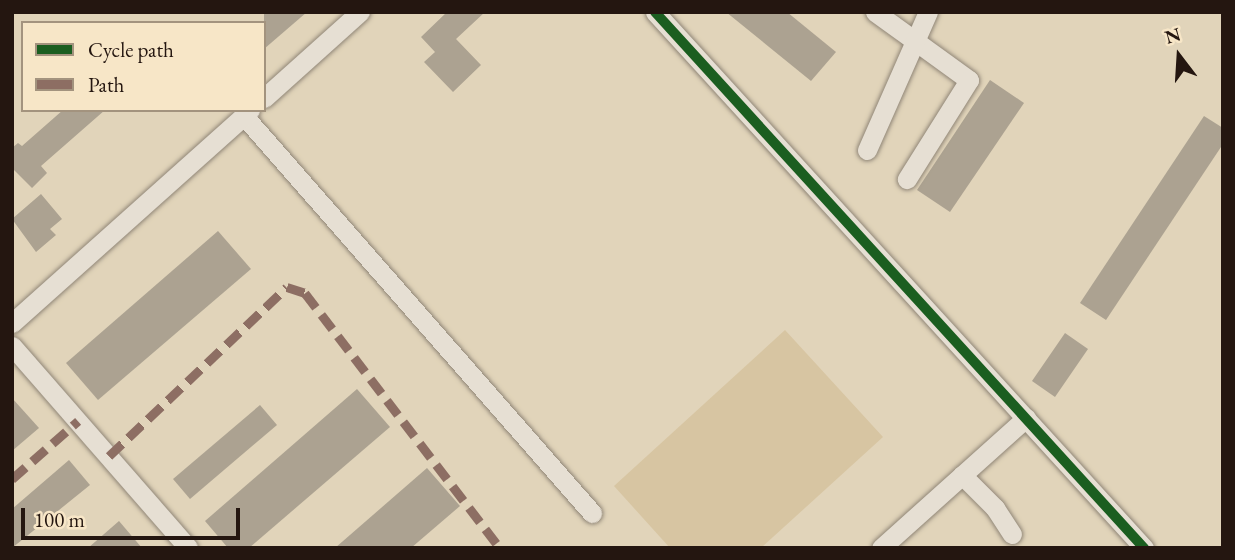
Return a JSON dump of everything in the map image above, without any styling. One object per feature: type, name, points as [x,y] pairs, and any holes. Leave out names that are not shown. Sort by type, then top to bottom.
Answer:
[{"type":"street","points":[[266,96],[360,12]]},
{"type":"street","points":[[655,12],[1144,548]]},
{"type":"street","points":[[875,12],[970,80],[907,179]]},
{"type":"street","points":[[867,150],[928,12]]},
{"type":"street","points":[[12,323],[247,113],[592,513]]},
{"type":"street","points":[[12,346],[188,548]]},
{"type":"street","points":[[881,548],[1026,418]]},
{"type":"street","points":[[962,475],[995,508],[1012,534]]},
{"type":"shaded area","points":[[785,330],[883,437],[761,548],[670,548],[614,486]]},
{"type":"building","points":[[264,12],[307,12],[266,47]]},
{"type":"building","points":[[447,12],[485,12],[456,39],[481,65],[453,92],[424,62],[435,52],[421,37]]},
{"type":"building","points":[[726,12],[787,12],[836,52],[811,81]]},
{"type":"building","points":[[990,80],[1024,103],[950,212],[917,190]]},
{"type":"building","points":[[61,112],[103,112],[41,166],[47,173],[32,188],[12,168],[12,148],[18,143],[22,146]]},
{"type":"building","points":[[1204,116],[1223,128],[1223,144],[1106,320],[1080,303]]},
{"type":"building","points":[[41,194],[62,219],[50,229],[56,235],[36,252],[12,219]]},
{"type":"building","points":[[218,231],[251,269],[98,400],[66,363]]},
{"type":"building","points":[[1065,333],[1088,349],[1055,397],[1032,381]]},
{"type":"building","points":[[357,389],[390,427],[249,548],[228,548],[205,521]]},
{"type":"building","points":[[12,398],[39,428],[12,451]]},
{"type":"building","points":[[260,405],[277,425],[190,499],[173,479]]},
{"type":"building","points":[[69,460],[90,485],[12,548],[12,509]]},
{"type":"building","points":[[427,468],[460,506],[411,548],[335,548]]},
{"type":"building","points":[[119,521],[142,548],[88,548]]},
{"type":"marked path","points":[[109,456],[287,287],[305,293],[500,548]]},
{"type":"marked path","points":[[12,479],[78,421]]},
{"type":"cycle path","points":[[655,12],[1144,548]]}]
